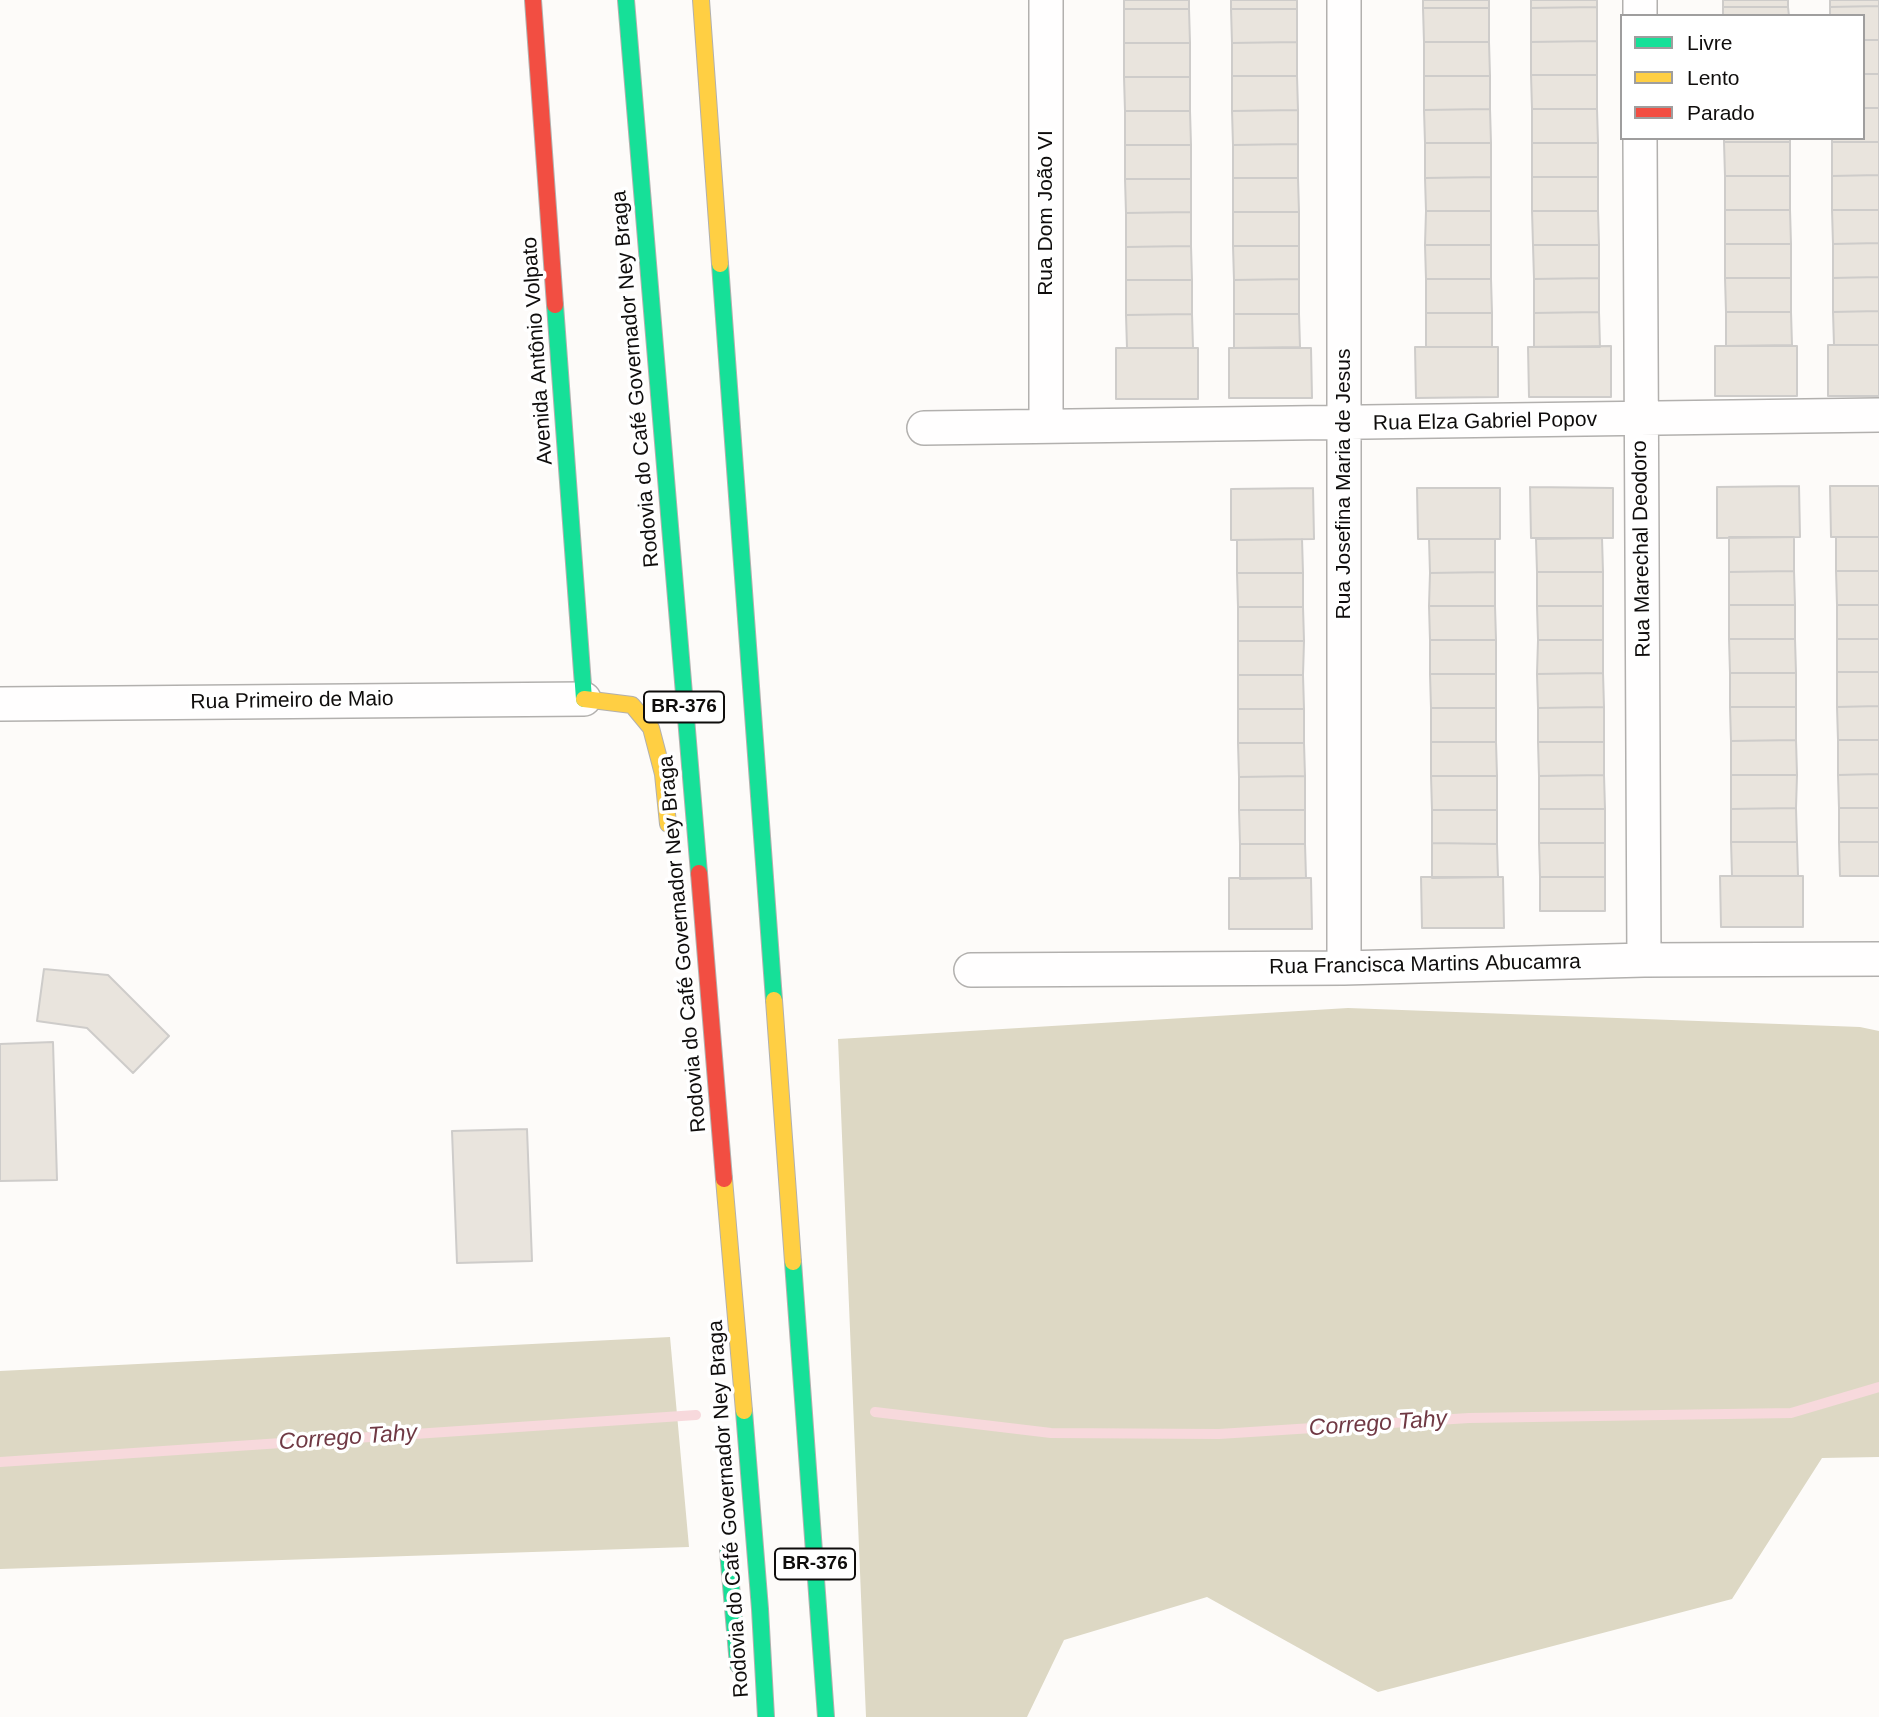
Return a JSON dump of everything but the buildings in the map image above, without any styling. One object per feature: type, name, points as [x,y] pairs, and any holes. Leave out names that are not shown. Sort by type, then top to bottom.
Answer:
[{"type":"main road","name":"Avenida Antônio Volpato","points":[[533,0],[584,699]]},
{"type":"main road","name":"Rodovia do Café Governador Ney Braga","points":[[626,0],[760,1609],[766,1717]]},
{"type":"main road","name":"BR-376","points":[[701,0],[826,1717]]},
{"type":"main road","points":[[584,699],[632,705],[651,728],[663,774],[669,844]]},
{"type":"main road","points":[[727,1538],[740,1688]]},
{"type":"street","name":"Rua Dom João VI","points":[[1046,0],[1046,426]]},
{"type":"street","name":"Rua Josefina Maria de Jesus","points":[[1344,0],[1344,968]]},
{"type":"street","name":"Rua Marechal Deodoro","points":[[1640,140],[1644,960]]},
{"type":"street","name":"Rua Elza Gabriel Popov","points":[[924,428],[1879,415]]},
{"type":"street","name":"Rua Primeiro de Maio","points":[[0,704],[584,699]]},
{"type":"street","name":"Rua Francisca Martins Abucamra","points":[[971,970],[1344,968],[1644,960],[1879,958]]},
{"type":"shaded area","points":[[1348,1008],[1860,1027],[1879,1031],[1879,1457],[1822,1458],[1732,1599],[1378,1692],[1207,1597],[1064,1640],[1027,1717],[866,1717],[838,1039]]},
{"type":"shaded area","points":[[670,1337],[689,1547],[0,1569],[0,1371]]},
{"type":"waterway","name":"Corrego Tahy","points":[[875,1412],[1051,1433],[1219,1434],[1469,1418],[1791,1413],[1879,1387]]},
{"type":"waterway","name":"Corrego Tahy","points":[[0,1462],[696,1415]]},
{"type":"traffic: fast","points":[[626,0],[699,873]]},
{"type":"traffic: fast","points":[[720,264],[774,1000]]},
{"type":"traffic: fast","points":[[555,305],[584,699]]},
{"type":"traffic: fast","points":[[793,1262],[826,1717]]},
{"type":"traffic: fast","points":[[744,1411],[766,1717]]},
{"type":"traffic: fast","points":[[728,1551],[738,1665]]},
{"type":"traffic: slow","points":[[701,0],[720,264]]},
{"type":"traffic: slow","points":[[584,699],[632,705],[651,728],[663,774],[668,824]]},
{"type":"traffic: slow","points":[[774,1000],[793,1262]]},
{"type":"traffic: slow","points":[[724,1179],[744,1411]]},
{"type":"traffic: jam","points":[[533,0],[555,305]]},
{"type":"traffic: jam","points":[[699,873],[724,1179]]}]
